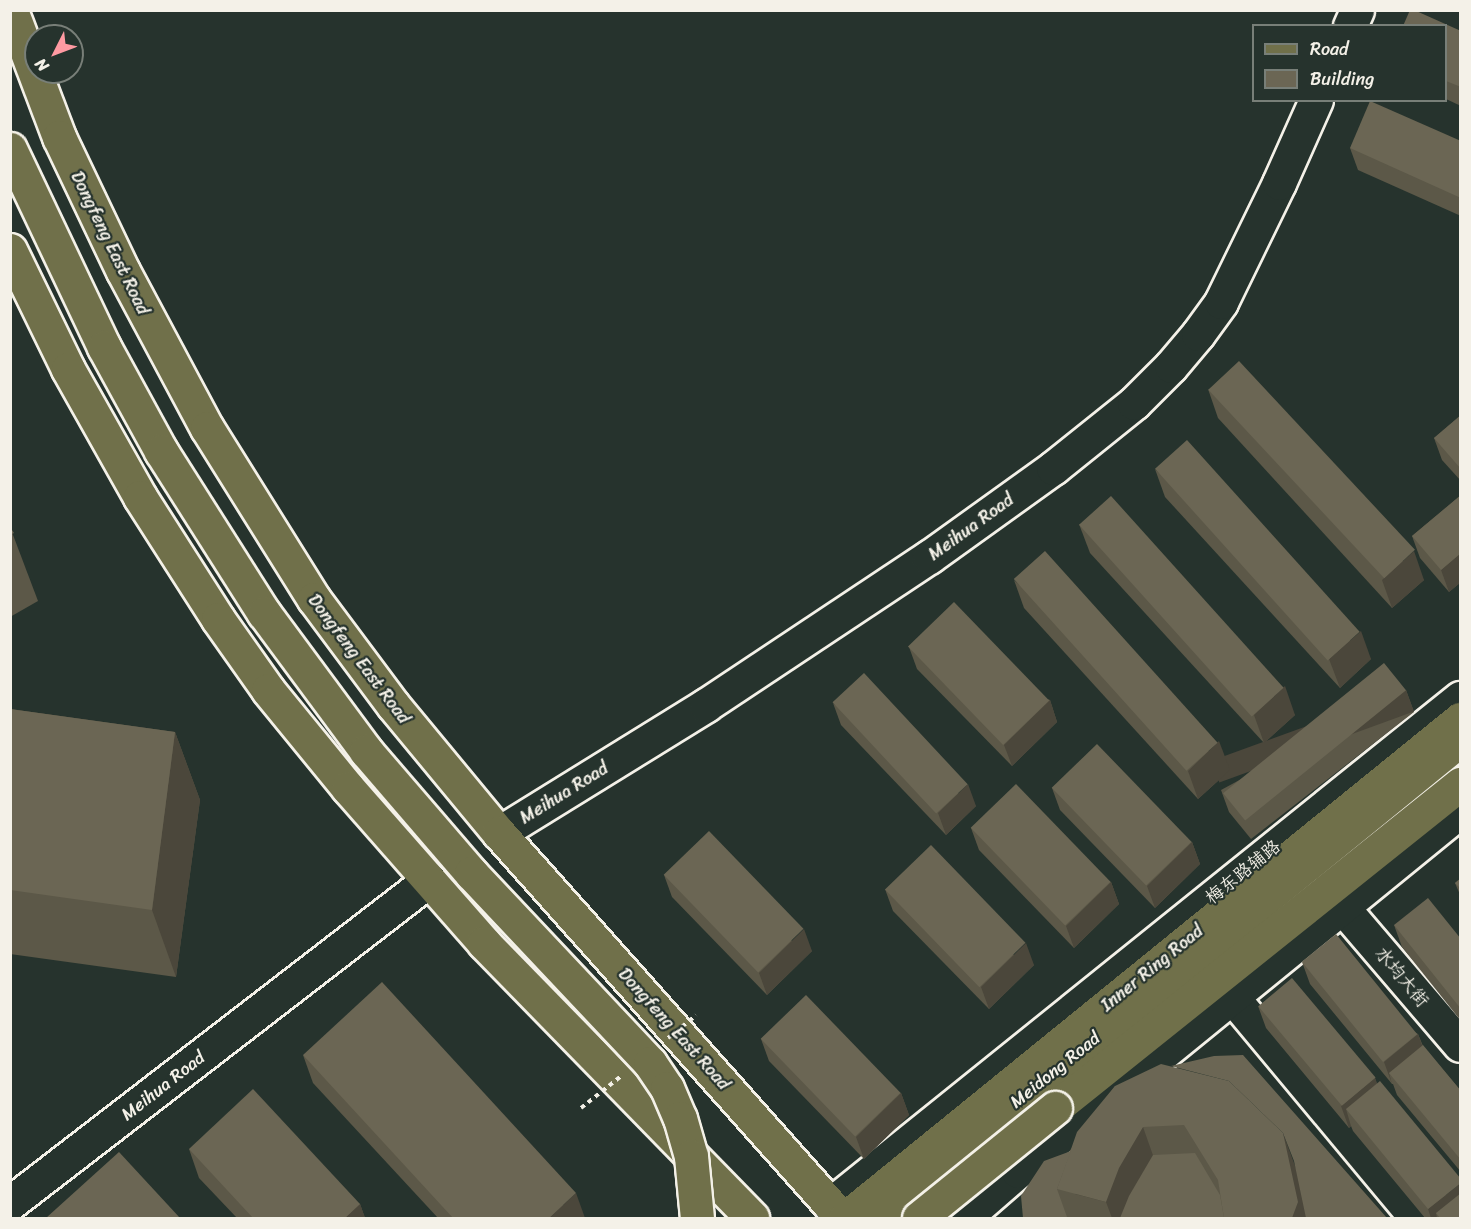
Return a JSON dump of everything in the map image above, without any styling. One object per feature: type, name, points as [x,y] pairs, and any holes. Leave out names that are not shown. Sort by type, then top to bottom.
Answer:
[{"type":"main road","name":"Dongfeng East Road","points":[[11,10],[59,137],[90,206],[149,322],[247,495],[314,599],[431,753],[499,833],[839,1214]]},
{"type":"main road","points":[[10,149],[104,347],[178,480],[264,613],[388,777],[471,873],[650,1063],[667,1088],[680,1118],[691,1156],[697,1218]]},
{"type":"main road","points":[[10,250],[40,314],[118,458],[218,619],[301,732],[429,880],[543,1005],[752,1218]]},
{"type":"main road","name":"Inner Ring Road","points":[[839,1214],[1461,719]]},
{"type":"main road","name":"Meidong Road","points":[[873,1218],[1461,740]]},
{"type":"main road","name":"Meidong Road","points":[[927,1218],[938,1198],[967,1169],[1461,762]]},
{"type":"main road","points":[[919,1218],[1461,784]]},
{"type":"main road","points":[[940,1218],[1055,1108]]},
{"type":"street","name":"Meihua Road","points":[[499,833],[705,705],[929,558],[1053,468],[1134,402],[1185,350],[1221,302],[1274,194],[1315,102]]},
{"type":"street","name":"梅东路辅路","points":[[839,1214],[1461,698]]},
{"type":"street","points":[[964,1218],[1018,1171],[1461,812]]},
{"type":"street","name":"Meihua Road","points":[[10,1203],[429,880]]},
{"type":"street","name":"水均大街","points":[[1343,908],[1461,1045]]},
{"type":"street","points":[[1233,998],[1416,1218]]},
{"type":"building","points":[[1410,10],[1414,10],[1445,24],[1404,24]]},
{"type":"building","points":[[1447,25],[1461,31],[1461,87],[1447,81]]},
{"type":"building","points":[[1370,102],[1461,141],[1461,198],[1350,148]]},
{"type":"building","points":[[1239,361],[1415,550],[1384,578],[1208,390]]},
{"type":"building","points":[[1461,415],[1461,469],[1434,438]]},
{"type":"building","points":[[1187,440],[1360,632],[1328,661],[1155,469]]},
{"type":"building","points":[[1461,495],[1461,553],[1441,570],[1412,536]]},
{"type":"building","points":[[1111,496],[1284,688],[1252,717],[1079,525]]},
{"type":"building","points":[[1045,551],[1218,743],[1186,771],[1014,579]]},
{"type":"building","points":[[954,602],[1049,701],[1003,745],[908,646]]},
{"type":"building","points":[[1384,663],[1406,690],[1245,820],[1223,793]]},
{"type":"building","points":[[864,673],[968,784],[936,813],[833,702]]},
{"type":"building","points":[[10,709],[175,732],[152,910],[10,890]]},
{"type":"building","points":[[1097,744],[1191,842],[1146,886],[1052,788]]},
{"type":"building","points":[[1016,784],[1110,882],[1065,926],[971,828]]},
{"type":"building","points":[[709,831],[803,929],[758,973],[664,875]]},
{"type":"building","points":[[931,845],[1025,943],[979,987],[885,889]]},
{"type":"building","points":[[1461,878],[1461,889],[1455,883]]},
{"type":"building","points":[[1428,898],[1461,939],[1461,1009],[1394,925]]},
{"type":"building","points":[[1336,934],[1417,1034],[1383,1062],[1302,962]]},
{"type":"building","points":[[1292,978],[1376,1078],[1342,1106],[1258,1006]]},
{"type":"building","points":[[382,982],[576,1193],[549,1218],[453,1218],[303,1055]]},
{"type":"building","points":[[806,995],[900,1093],[855,1137],[761,1039]]},
{"type":"building","points":[[1423,1045],[1461,1091],[1461,1160],[1389,1073]]},
{"type":"building","points":[[1243,1055],[1387,1218],[1306,1218],[1294,1161],[1283,1133],[1229,1081],[1171,1066],[1214,1056]]},
{"type":"building","points":[[1161,1064],[1229,1081],[1283,1133],[1298,1202],[1292,1218],[1224,1218],[1218,1180],[1184,1125],[1143,1127],[1119,1168],[1106,1202],[1057,1189],[1077,1132],[1115,1086]]},
{"type":"building","points":[[1380,1081],[1461,1179],[1461,1183],[1428,1209],[1346,1109]]},
{"type":"building","points":[[253,1089],[360,1204],[345,1218],[253,1218],[189,1149]]},
{"type":"building","points":[[1071,1151],[1057,1189],[1067,1217],[1073,1218],[1023,1218],[1021,1196],[1044,1161]]},
{"type":"building","points":[[119,1152],[180,1218],[46,1218]]},
{"type":"building","points":[[1195,1153],[1220,1195],[1224,1218],[1120,1218],[1129,1196],[1153,1155]]},
{"type":"building","points":[[1461,1193],[1461,1218],[1440,1218],[1436,1213]]}]
